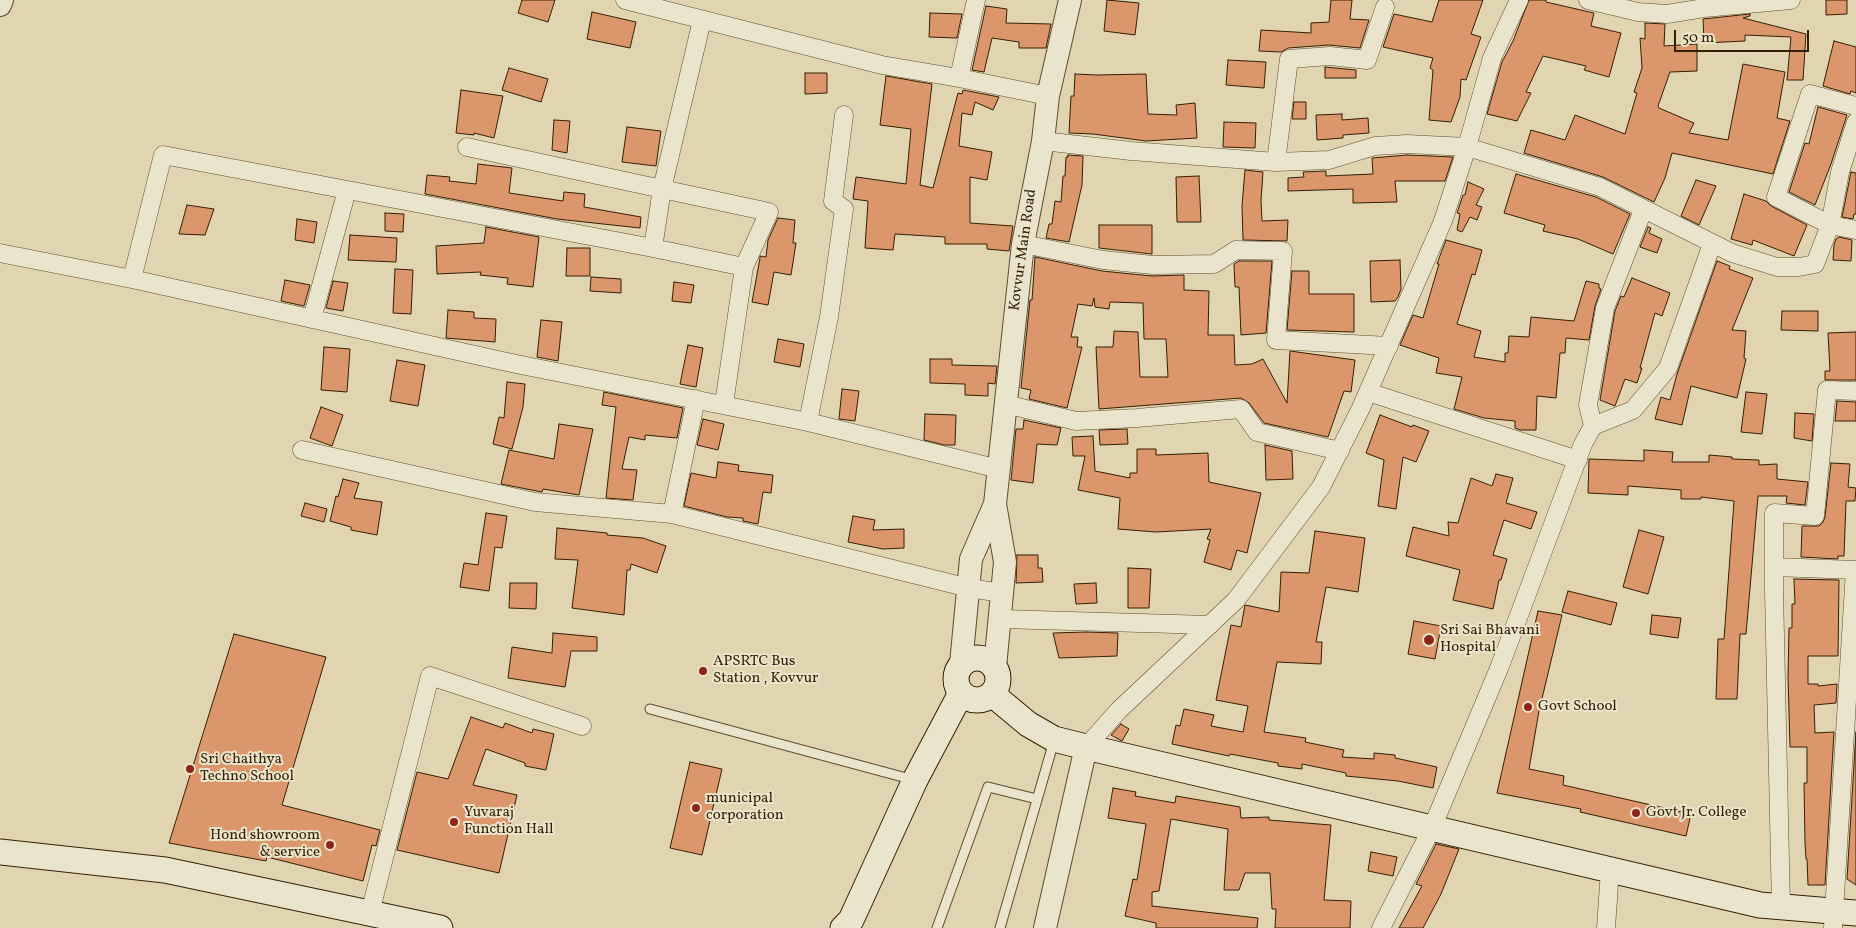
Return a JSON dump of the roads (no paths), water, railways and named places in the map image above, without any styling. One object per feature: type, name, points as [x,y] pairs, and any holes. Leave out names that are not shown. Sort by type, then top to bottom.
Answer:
[{"type":"main road","points":[[975,657],[983,658],[995,666],[998,673],[998,681],[992,694],[979,700],[966,698],[955,681],[961,664],[967,659],[975,657]]},
{"type":"main road","points":[[843,928],[851,920],[914,780],[961,693]]},
{"type":"main road","points":[[992,694],[1028,724],[1054,739],[1760,905],[1841,918]]},
{"type":"main road","points":[[0,852],[165,870],[440,928]]},
{"type":"street","points":[[0,5],[2,0]]},
{"type":"street","points":[[625,0],[882,65],[1048,96]]},
{"type":"street","points":[[959,78],[976,0]]},
{"type":"street","name":"Kovvur Main Road","points":[[995,666],[1005,562],[995,504],[1022,244],[1042,141],[1048,96],[1070,0]]},
{"type":"street","points":[[1045,928],[1086,747],[1119,710],[1236,600],[1321,488],[1368,392],[1443,221],[1467,147],[1492,58],[1519,0]]},
{"type":"street","points":[[1588,0],[1638,12],[1667,14],[1704,8],[1791,0]]},
{"type":"street","points":[[1276,162],[1289,59],[1330,56],[1367,60],[1385,7]]},
{"type":"street","points":[[652,248],[662,189],[702,20]]},
{"type":"street","points":[[1856,106],[1810,94],[1776,197],[1830,225],[1856,230]]},
{"type":"street","points":[[808,422],[829,317],[844,209],[833,201],[844,115]]},
{"type":"street","points":[[1042,141],[1131,151],[1276,162],[1329,160],[1375,146],[1407,144],[1467,147],[1600,187],[1732,253],[1777,267],[1799,267],[1815,264],[1830,225],[1840,172],[1856,122]]},
{"type":"street","points":[[467,147],[769,212],[744,267],[724,404]]},
{"type":"street","points":[[132,279],[163,156],[744,267]]},
{"type":"street","points":[[312,318],[347,190]]},
{"type":"street","points":[[1381,928],[1432,828],[1500,666],[1578,460],[1593,426],[1588,404],[1606,308],[1643,210]]},
{"type":"street","points":[[1022,244],[1103,260],[1153,265],[1214,264],[1236,250],[1284,251],[1276,340],[1389,346]]},
{"type":"street","points":[[1593,426],[1633,410],[1668,368],[1712,244]]},
{"type":"street","points":[[0,253],[132,279],[516,364],[808,422],[999,469]]},
{"type":"street","points":[[1780,907],[1774,513],[1815,516],[1827,390],[1856,391]]},
{"type":"street","points":[[1368,392],[1578,460]]},
{"type":"street","points":[[672,514],[696,399]]},
{"type":"street","points":[[1005,404],[1076,421],[1137,418],[1240,408],[1257,432],[1340,451]]},
{"type":"street","points":[[302,450],[535,502],[672,514],[969,588],[1002,593]]},
{"type":"street","name":"Kovvur Main Road","points":[[961,664],[971,559],[995,504]]},
{"type":"street","points":[[1774,567],[1855,570],[1841,918]]},
{"type":"street","points":[[1001,619],[1210,625]]},
{"type":"street","points":[[370,913],[430,676],[582,726]]},
{"type":"street","points":[[1606,928],[1610,870]]},
{"type":"lane","points":[[650,709],[914,780]]},
{"type":"lane","points":[[1000,928],[1054,739]]},
{"type":"lane","points":[[937,928],[988,787],[1037,799]]},
{"type":"place","name":"Sri Sai Bhavani Hospital","points":[[1429,640]]},
{"type":"place","name":"APSRTC Bus Station , Kovvur","points":[[703,671]]},
{"type":"place","name":"Govt School","points":[[1528,707]]},
{"type":"place","name":"Sri Chaithya Techno School","points":[[190,769]]},
{"type":"place","name":"municipal corporation","points":[[696,808]]},
{"type":"place","name":"Govt Jr. College","points":[[1636,813]]},
{"type":"place","name":"Yuvaraj Function Hall","points":[[454,822]]},
{"type":"place","name":"Hond showroom & service","points":[[330,845]]}]
